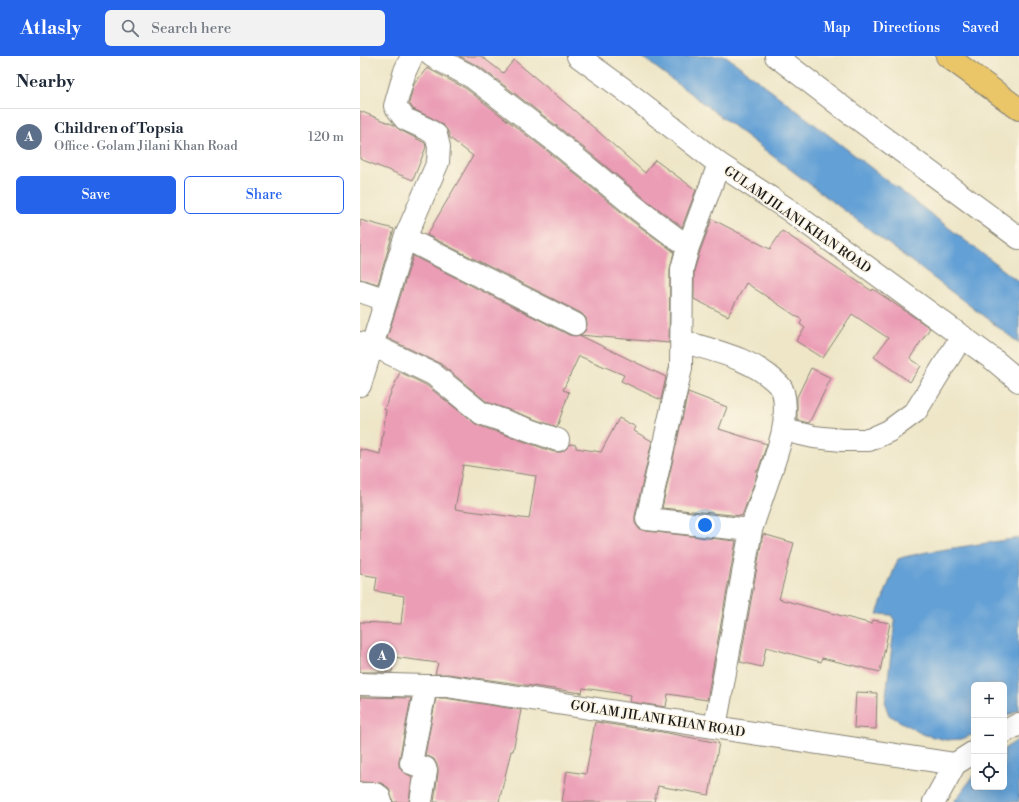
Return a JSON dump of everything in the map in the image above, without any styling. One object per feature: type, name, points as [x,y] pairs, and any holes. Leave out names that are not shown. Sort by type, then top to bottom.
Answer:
[{"type":"main road","points":[[947,56],[1019,109]]},
{"type":"street","points":[[360,385],[366,344],[386,300],[405,238],[438,162],[439,147],[436,135],[427,129],[405,119],[395,106],[405,71],[412,56]]},
{"type":"street","points":[[432,56],[472,78],[514,109],[640,211],[688,247]]},
{"type":"street","name":"GULAM JILANI KHAN ROAD","points":[[578,56],[622,88],[719,164],[790,210],[962,336],[1019,381]]},
{"type":"street","points":[[776,56],[1019,238]]},
{"type":"street","points":[[719,164],[688,247],[682,269],[681,368],[647,519],[751,530]]},
{"type":"street","points":[[405,238],[575,324]]},
{"type":"street","points":[[360,291],[386,300]]},
{"type":"street","points":[[783,430],[814,437],[842,440],[869,440],[890,431],[916,411],[962,336]]},
{"type":"street","points":[[681,341],[736,357],[762,371],[781,387],[785,403],[783,430],[751,530],[715,727]]},
{"type":"street","points":[[366,344],[434,374],[481,413],[558,440]]},
{"type":"street","name":"GOLAM JILANI KHAN ROAD","points":[[360,684],[446,686],[955,764]]},
{"type":"street","points":[[421,802],[426,771],[425,768],[411,763],[426,686]]},
{"type":"street","points":[[1007,730],[1019,724]]},
{"type":"street","points":[[934,802],[955,764],[971,754]]},
{"type":"street","points":[[360,794],[375,794],[379,796],[381,802]]},
{"type":"water","points":[[641,56],[726,56],[1019,282],[1019,343]]},
{"type":"water","points":[[1019,538],[1019,710],[1007,716],[1007,682],[971,682],[971,735],[962,739],[946,740],[922,734],[889,715],[885,704],[895,621],[891,615],[877,614],[898,559],[927,552]]},
{"type":"water","points":[[1019,739],[1019,802],[954,802],[971,779],[971,790],[1007,790],[1007,747]]},
{"type":"building","points":[[459,56],[481,56],[503,73],[514,60],[575,111],[645,173],[655,160],[696,190],[682,227],[522,99],[480,67]]},
{"type":"building","points":[[427,68],[465,88],[546,150],[632,221],[674,252],[670,269],[669,343],[580,335],[586,330],[587,324],[586,318],[581,313],[427,235],[473,156],[450,138],[448,131],[443,125],[413,109],[409,103],[414,84]]},
{"type":"building","points":[[360,111],[394,125],[400,130],[425,143],[426,147],[413,180],[360,159]]},
{"type":"building","points":[[712,219],[770,249],[782,231],[872,291],[873,289],[930,328],[910,358],[921,366],[910,382],[874,357],[888,338],[852,314],[823,358],[796,341],[805,328],[800,324],[802,320],[746,283],[728,316],[694,299],[694,271]]},
{"type":"building","points":[[360,220],[394,229],[378,284],[360,279]]},
{"type":"building","points":[[413,256],[569,335],[579,335],[666,377],[661,400],[621,381],[624,375],[579,356],[563,390],[569,392],[557,427],[487,402],[441,364],[387,338]]},
{"type":"building","points":[[811,368],[831,378],[809,423],[797,420],[797,397]]},
{"type":"building","points":[[400,372],[426,385],[477,425],[554,452],[561,452],[570,444],[576,445],[576,448],[601,452],[619,418],[636,427],[634,431],[652,441],[635,516],[635,523],[639,529],[736,541],[707,700],[668,694],[666,707],[630,702],[631,695],[583,688],[582,693],[448,674],[435,674],[438,663],[393,657],[392,672],[360,672],[360,622],[401,624],[404,596],[375,591],[377,577],[360,574],[360,449],[380,454],[386,410],[384,409]],"holes":[[[463,465],[536,476],[529,519],[455,509]]]},
{"type":"building","points":[[688,392],[727,407],[719,429],[767,444],[742,516],[662,508]]},
{"type":"building","points":[[763,534],[794,543],[779,599],[872,624],[873,620],[890,623],[880,672],[822,658],[821,662],[766,647],[762,667],[740,662]]},
{"type":"building","points":[[856,692],[877,693],[876,729],[854,728]]},
{"type":"building","points":[[360,697],[411,698],[399,761],[399,766],[402,771],[412,777],[409,802],[393,802],[389,788],[381,783],[360,782]]},
{"type":"building","points":[[436,698],[445,698],[521,710],[513,751],[511,751],[499,802],[434,802],[438,767],[434,759],[425,755]]},
{"type":"building","points":[[595,722],[662,732],[719,743],[709,795],[658,786],[654,802],[562,802],[567,771],[586,774]]},
{"type":"place","name":"Children of Topsia","points":[[382,656]]}]
